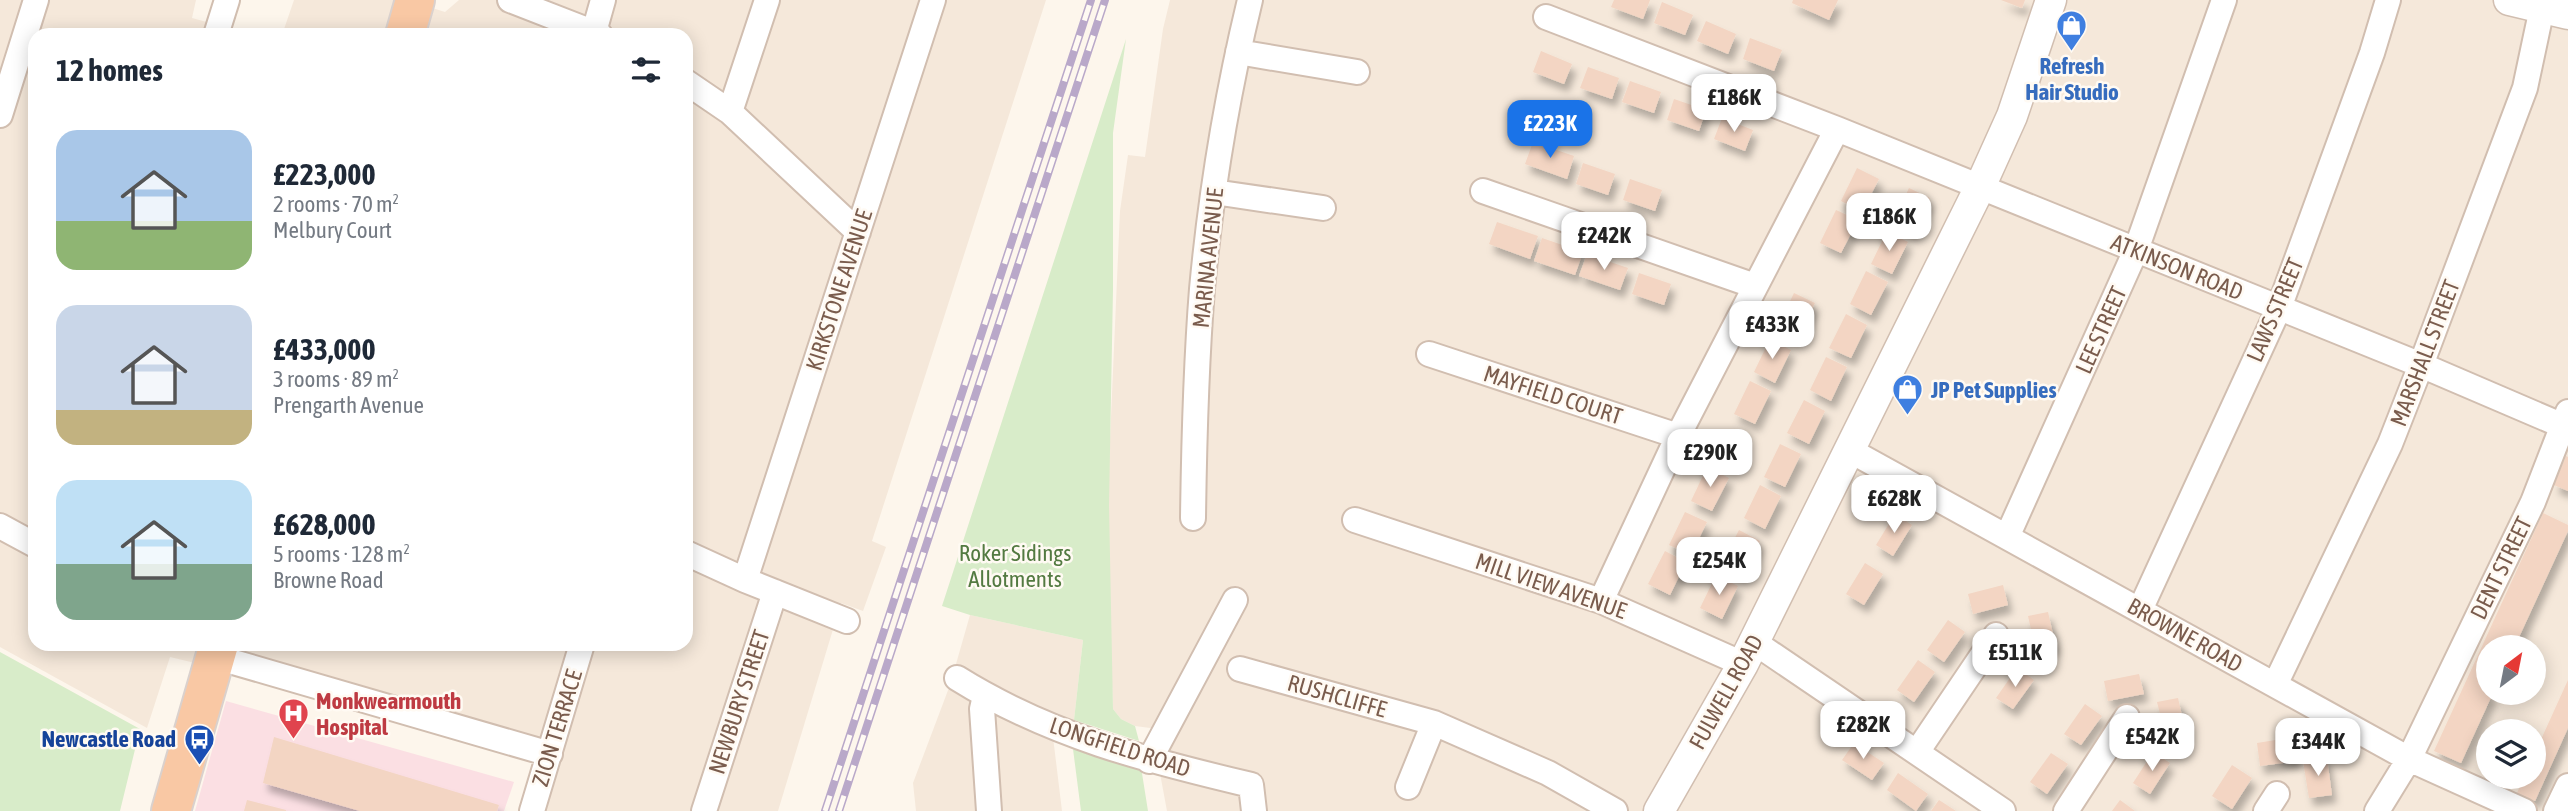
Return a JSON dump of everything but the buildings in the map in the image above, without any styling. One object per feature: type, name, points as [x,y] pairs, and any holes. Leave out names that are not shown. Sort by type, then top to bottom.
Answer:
[{"type":"highway","points":[[407,28],[415,0]]},
{"type":"highway","points":[[171,811],[217,651]]},
{"type":"street","points":[[0,116],[36,0]]},
{"type":"street","points":[[218,28],[227,0]]},
{"type":"street","points":[[510,0],[582,28]]},
{"type":"street","points":[[598,28],[603,0]]},
{"type":"street","points":[[730,111],[766,0]]},
{"type":"street","name":"KIRKSTONE AVENUE","points":[[745,580],[933,0]]},
{"type":"street","name":"MARINA AVENUE","points":[[1193,518],[1195,403],[1202,288],[1214,192],[1238,52],[1250,0]]},
{"type":"street","name":"FULWELL ROAD","points":[[1663,810],[1749,653],[1980,187],[2012,116],[2051,0]]},
{"type":"street","name":"LEE STREET","points":[[2007,537],[2136,250],[2224,0]]},
{"type":"street","name":"LAWS STREET","points":[[2140,610],[2279,308],[2372,53],[2388,0]]},
{"type":"street","points":[[2509,0],[2555,11]]},
{"type":"street","name":"MARSHALL STREET","points":[[2274,685],[2390,444],[2555,11]]},
{"type":"street","name":"ATKINSON ROAD","points":[[1546,17],[1836,129],[2566,422]]},
{"type":"street","points":[[1238,52],[1357,72]]},
{"type":"street","points":[[693,87],[730,111],[858,232]]},
{"type":"street","points":[[1601,601],[1678,436],[1836,129]]},
{"type":"street","points":[[1483,191],[1755,286]]},
{"type":"street","points":[[1214,192],[1323,208]]},
{"type":"street","name":"MAYFIELD COURT","points":[[1429,354],[1678,436]]},
{"type":"street","name":"DENT STREET","points":[[2377,811],[2409,759],[2533,502],[2566,422]]},
{"type":"street","name":"BROWNE ROAD","points":[[1851,450],[2409,759],[2524,811]]},
{"type":"street","name":"MILL VIEW AVENUE","points":[[1355,520],[1749,653],[1917,752],[2003,811]]},
{"type":"street","points":[[0,526],[28,541]]},
{"type":"street","points":[[693,556],[847,621]]},
{"type":"street","name":"NEWBURY STREET","points":[[704,811],[775,592]]},
{"type":"street","points":[[1149,761],[1223,610]]},
{"type":"street","points":[[1917,752],[1996,635]]},
{"type":"street","points":[[219,651],[252,667],[550,754]]},
{"type":"street","name":"ZION TERRACE","points":[[532,811],[580,651]]},
{"type":"street","name":"RUSHCLIFFE","points":[[1240,669],[1434,723],[1548,773],[1615,811]]},
{"type":"street","name":"LONGFIELD ROAD","points":[[957,678],[985,696],[1064,733],[1149,761],[1251,785],[1254,811]]},
{"type":"street","points":[[985,696],[982,709],[989,811]]},
{"type":"street","points":[[2066,811],[2127,717]]},
{"type":"street","points":[[1408,787],[1434,723]]},
{"type":"street","points":[[2556,811],[2568,786]]},
{"type":"shaded area","points":[[0,0],[196,0],[192,18],[228,28],[28,28],[28,651],[693,651],[693,28],[284,28],[294,0],[407,0],[445,12],[459,0],[1046,0],[872,541],[886,547],[863,611],[841,603],[778,811],[546,811],[564,752],[170,657],[147,728],[0,647]]},
{"type":"shaded area","points":[[1170,0],[2568,0],[2568,811],[1167,811],[1159,768],[1173,731],[1135,726],[1121,719],[1113,709],[1106,531],[1120,211],[1128,155],[1145,157],[1163,29]]},
{"type":"shaded area","points":[[970,615],[1083,640],[1074,720],[1053,737],[1062,811],[916,811],[913,783],[950,685]]},
{"type":"shaded area","name":"Monkwearmouth Hospital","points":[[226,701],[514,782],[504,811],[195,811]]},
{"type":"green space","name":"Roker Sidings Allotments","points":[[1126,39],[1113,133],[1109,505],[1113,709],[1121,719],[1135,726],[1139,741],[1074,720],[1083,640],[970,615],[942,606]]},
{"type":"green space","points":[[0,652],[140,729],[120,811],[0,811]]},
{"type":"green space","points":[[1073,749],[1141,767],[1148,811],[1081,811]]},
{"type":"railway","points":[[825,811],[1091,0]]},
{"type":"railway","points":[[839,811],[1105,0]]},
{"type":"place","name":"Refresh Hair Studio","points":[[2072,52]]},
{"type":"place","name":"JP Pet Supplies","points":[[1908,417]]},
{"type":"place","name":"Monkwearmouth Hospital","points":[[293,741]]},
{"type":"place","name":"Newcastle Road","points":[[199,766]]}]
